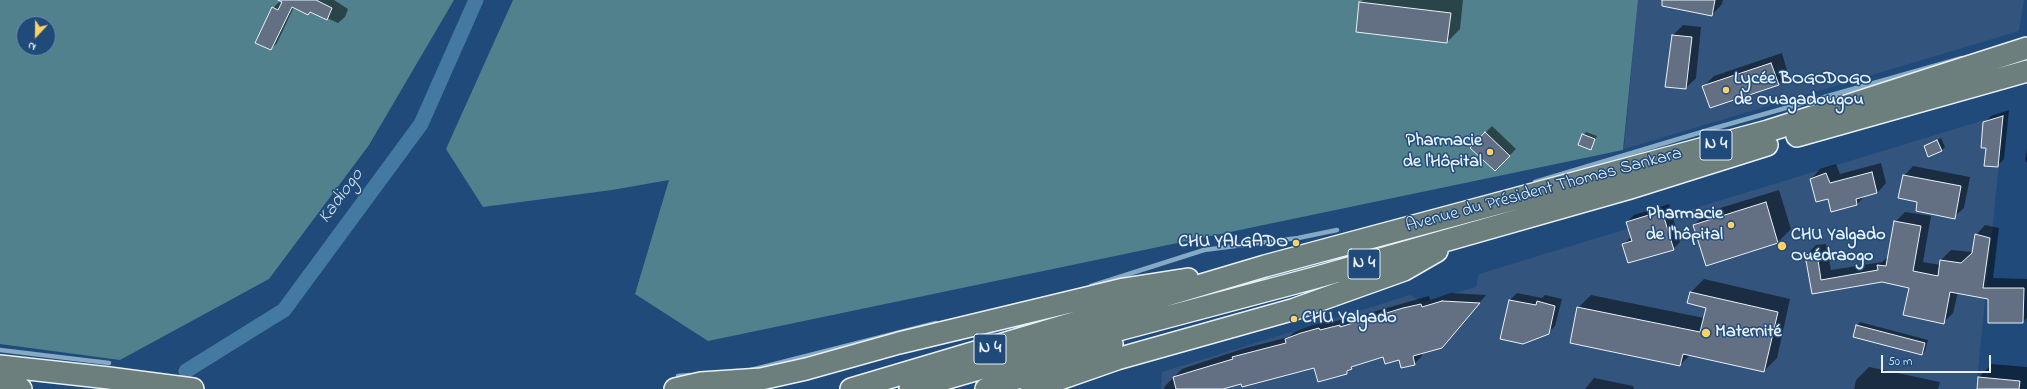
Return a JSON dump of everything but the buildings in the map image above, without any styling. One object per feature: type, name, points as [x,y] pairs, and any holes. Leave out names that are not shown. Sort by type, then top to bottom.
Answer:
[{"type":"highway","name":"Avenue du Président Thomas Sankara","points":[[1266,266],[1768,131],[2027,48]]},
{"type":"highway","name":"Avenue du Président Thomas Sankara","points":[[1272,290],[1627,189],[1794,137],[2027,71]]},
{"type":"highway","points":[[1031,389],[1117,359],[1295,309],[1404,270],[1469,234]]},
{"type":"highway","points":[[675,389],[701,384],[761,379],[806,369],[899,342],[1124,289],[1266,266]]},
{"type":"highway","name":"N 4","points":[[851,389],[1266,266]]},
{"type":"highway","points":[[986,389],[1272,290]]},
{"type":"highway","name":"N 4","points":[[910,389],[1058,346],[1272,290]]},
{"type":"highway","points":[[0,366],[194,389]]},
{"type":"highway","points":[[0,386],[21,389]]},
{"type":"shaded area","name":"Lycée BOGODOGO de Ouagadougou","points":[[1638,0],[2024,0],[2019,31],[1624,149]]},
{"type":"shaded area","name":"CHU Yalgado Ouédraogo","points":[[2004,114],[1976,389],[1161,389],[1162,372],[1410,295],[1422,302],[1476,287],[1479,274]]},
{"type":"green space","points":[[0,0],[454,0],[369,145],[269,279],[120,360],[0,344]]},
{"type":"green space","points":[[513,0],[1638,0],[1623,150],[708,341],[635,294],[669,180],[612,190],[483,207],[446,149]]},
{"type":"waterway","name":"Kadiogo","points":[[186,371],[284,310],[421,124],[476,0]]},
{"type":"waterway","points":[[1535,182],[1715,128],[1962,58]]},
{"type":"waterway","points":[[1091,286],[1204,250],[1298,238],[1337,230]]},
{"type":"waterway","points":[[751,370],[936,323]]},
{"type":"waterway","points":[[0,350],[109,363]]},
{"type":"waterway","points":[[678,376],[690,375]]},
{"type":"place","name":"Lycée BOGODOGO de Ouagadougou","points":[[1726,90]]},
{"type":"place","name":"Pharmacie de l'Hôpital","points":[[1490,152]]},
{"type":"place","name":"Pharmacie de l'hôpital","points":[[1731,225]]},
{"type":"place","name":"CHU YALGADO","points":[[1296,243]]},
{"type":"place","name":"CHU Yalgado Ouédraogo","points":[[1782,246]]},
{"type":"place","name":"CHU Yalgado","points":[[1294,319]]},
{"type":"place","name":"Maternité","points":[[1706,333]]}]
